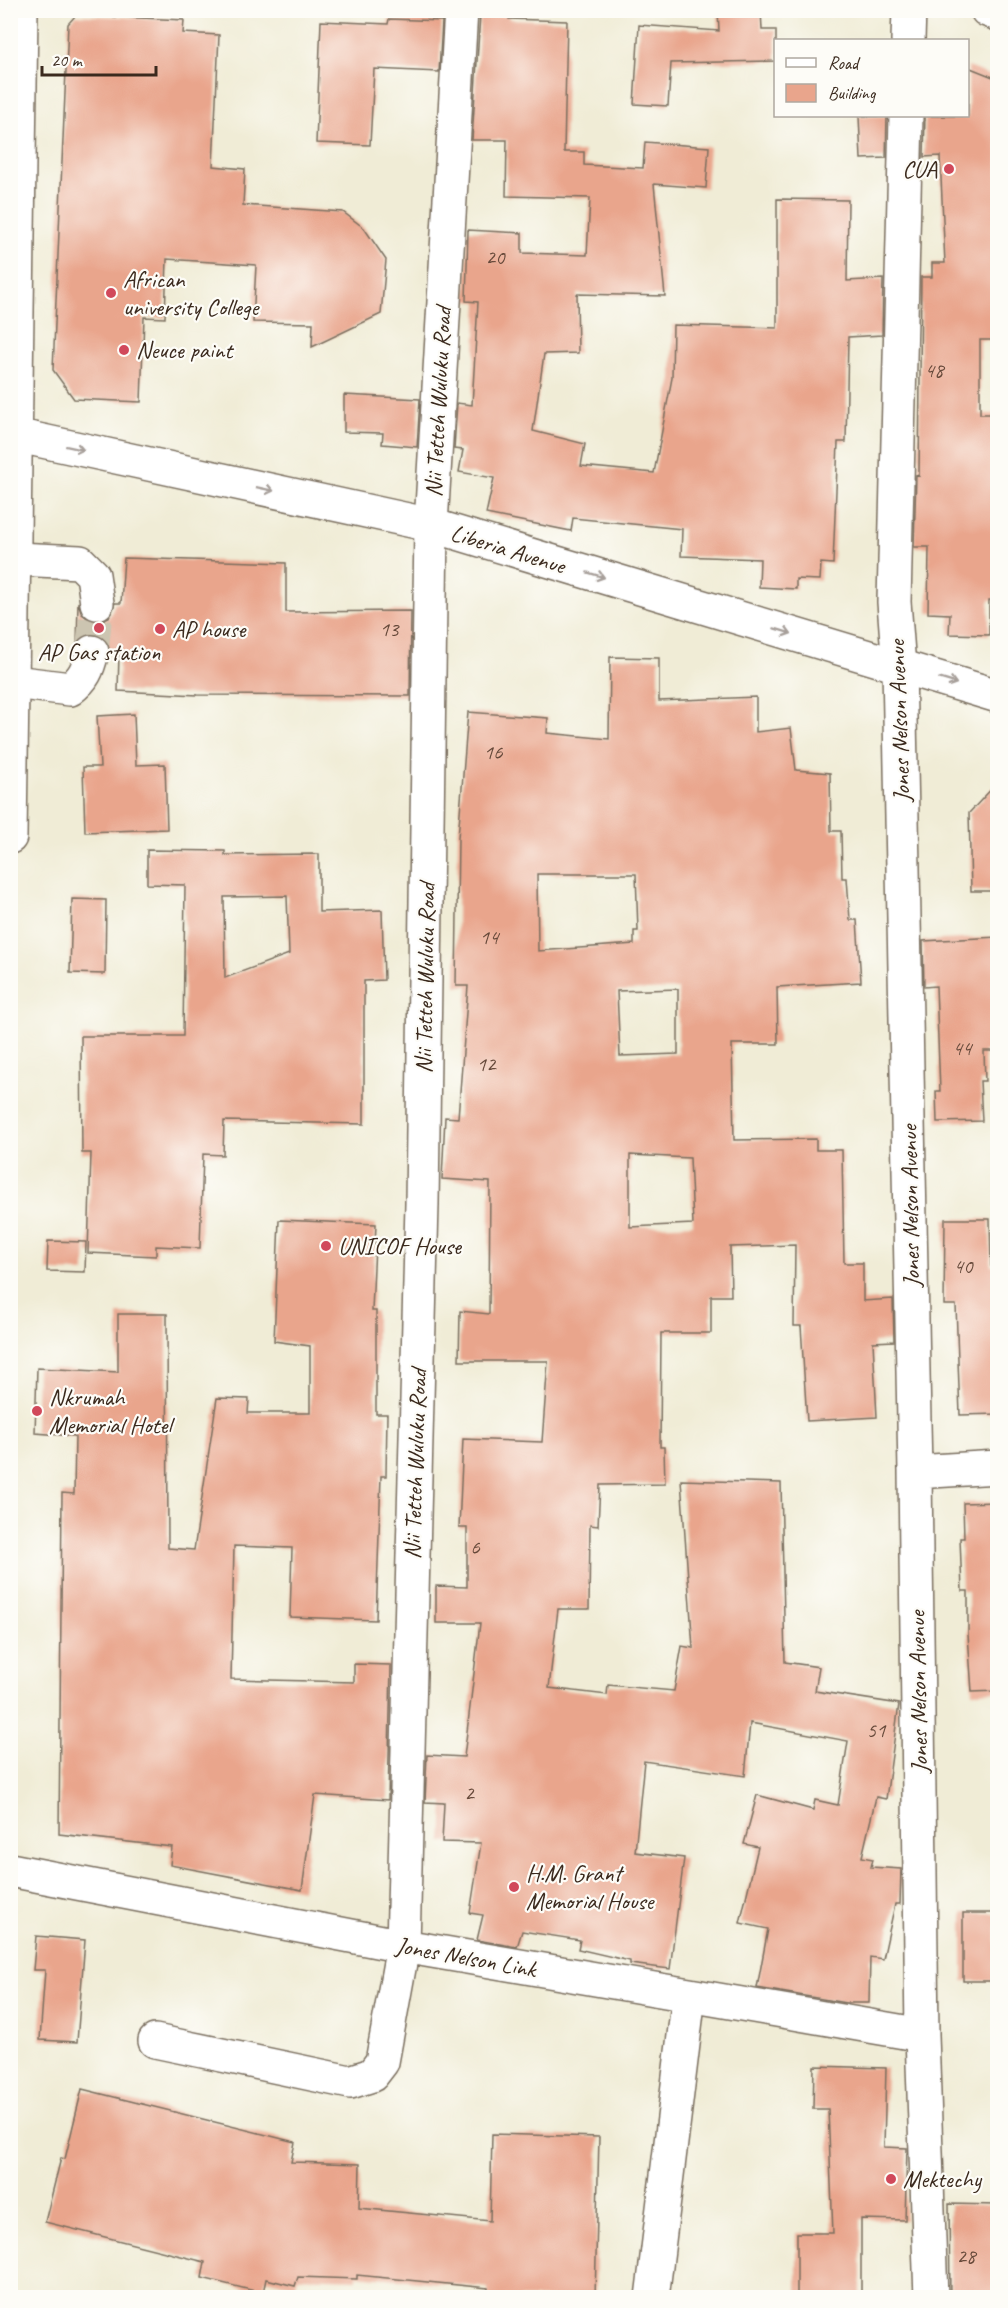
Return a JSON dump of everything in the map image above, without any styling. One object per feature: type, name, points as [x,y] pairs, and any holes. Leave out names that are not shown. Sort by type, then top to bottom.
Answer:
[{"type":"street","points":[[10,837],[16,559],[14,435],[21,10]]},
{"type":"street","name":"Nii Tetteh Wuluku Road","points":[[156,2041],[350,2082],[372,2075],[382,2062],[403,1946],[422,1204],[431,525],[461,10]]},
{"type":"street","points":[[908,39],[909,10]]},
{"type":"street","points":[[987,10],[998,14]]},
{"type":"street","name":"Jones Nelson Avenue","points":[[906,117],[894,602],[899,667],[915,1472],[922,2035],[931,2298]]},
{"type":"street","name":"Liberia Avenue","points":[[14,435],[431,525],[998,696]]},
{"type":"street","points":[[16,559],[80,562],[93,575],[97,603]]},
{"type":"street","points":[[13,682],[70,689],[81,681],[88,670],[92,652]]},
{"type":"street","points":[[915,1472],[998,1467]]},
{"type":"street","name":"Jones Nelson Link","points":[[10,1870],[403,1946],[922,2035]]},
{"type":"street","points":[[652,2298],[689,1995]]},
{"type":"building","points":[[718,10],[761,10],[762,30],[776,30],[774,61],[671,63],[668,106],[634,104],[639,25],[719,31]]},
{"type":"building","points":[[76,15],[184,20],[183,33],[219,35],[213,166],[245,169],[243,205],[343,212],[364,228],[386,260],[381,314],[312,347],[313,323],[253,322],[256,265],[167,259],[165,318],[144,317],[141,402],[74,399],[53,370],[68,24]]},
{"type":"building","points":[[480,15],[509,16],[509,19],[567,21],[564,152],[584,152],[584,165],[643,168],[645,142],[709,147],[706,188],[654,184],[665,296],[577,294],[578,353],[544,354],[533,431],[585,444],[581,466],[654,473],[672,378],[673,325],[777,328],[777,199],[848,200],[847,281],[883,279],[882,335],[848,337],[846,442],[838,442],[833,564],[821,563],[820,580],[796,579],[796,589],[759,587],[760,559],[681,556],[682,529],[573,518],[571,531],[486,514],[494,478],[459,472],[463,450],[454,449],[457,403],[472,405],[478,302],[466,301],[468,230],[522,233],[522,253],[587,255],[590,198],[506,196],[507,140],[472,140]]},
{"type":"building","points":[[389,19],[442,21],[439,72],[374,69],[370,145],[316,143],[321,21],[388,24]]},
{"type":"building","points":[[969,67],[998,79],[998,340],[980,340],[980,414],[998,414],[998,600],[989,600],[989,635],[949,634],[950,614],[928,613],[929,547],[914,547],[916,475],[919,476],[921,277],[932,277],[932,263],[945,263],[940,156],[924,157],[925,117],[969,117]]},
{"type":"building","points":[[859,117],[887,117],[886,158],[861,159]]},
{"type":"building","points":[[344,395],[420,399],[417,447],[382,444],[383,433],[344,432]]},
{"type":"building","points":[[124,558],[286,563],[286,612],[411,611],[410,696],[198,695],[118,691],[119,654],[110,654],[105,639],[97,634],[86,634],[77,642],[78,602],[82,614],[90,620],[100,621],[109,617],[115,603],[121,603]]},
{"type":"building","points":[[610,657],[659,658],[659,701],[756,697],[756,732],[791,728],[796,770],[830,773],[831,831],[841,831],[842,878],[847,878],[850,920],[857,920],[861,982],[777,987],[778,1044],[732,1044],[734,1140],[816,1139],[816,1150],[842,1150],[844,1263],[863,1263],[863,1301],[893,1299],[894,1341],[873,1342],[877,1417],[807,1421],[801,1326],[794,1326],[795,1245],[730,1247],[731,1296],[711,1296],[711,1333],[661,1333],[660,1447],[664,1447],[665,1484],[600,1485],[598,1526],[590,1525],[589,1609],[558,1609],[549,1688],[607,1695],[608,1685],[674,1691],[682,1646],[693,1648],[681,1480],[781,1483],[785,1662],[819,1667],[815,1691],[899,1704],[886,1799],[876,1797],[862,1857],[873,1859],[871,1867],[901,1869],[900,1904],[895,1904],[883,1959],[870,1957],[869,2003],[846,2003],[757,1988],[768,1929],[740,1923],[758,1847],[744,1844],[757,1795],[813,1810],[815,1800],[838,1805],[848,1741],[750,1723],[745,1776],[644,1761],[635,1852],[684,1858],[670,1969],[630,1964],[630,1961],[578,1949],[580,1940],[522,1931],[517,1947],[477,1940],[483,1915],[470,1913],[481,1843],[442,1842],[444,1803],[425,1802],[427,1755],[464,1757],[480,1623],[436,1623],[436,1586],[467,1587],[467,1528],[459,1528],[463,1439],[542,1442],[548,1361],[459,1361],[460,1311],[489,1314],[490,1182],[442,1179],[445,1117],[458,1118],[468,986],[456,986],[458,838],[468,712],[548,718],[547,733],[609,739]],"holes":[[[537,874],[636,874],[638,931],[634,931],[634,944],[538,951]],[[678,989],[678,1054],[620,1056],[617,991]],[[630,1155],[690,1158],[693,1224],[630,1227]]]},
{"type":"building","points":[[134,714],[136,765],[165,764],[167,829],[85,832],[83,767],[100,767],[97,716]]},
{"type":"building","points":[[998,782],[998,891],[971,891],[969,813]]},
{"type":"building","points":[[147,850],[225,851],[225,855],[319,854],[319,912],[382,910],[384,980],[364,981],[364,1124],[224,1121],[223,1155],[203,1154],[200,1248],[156,1246],[156,1256],[88,1253],[91,1153],[82,1153],[81,1036],[183,1036],[185,885],[147,884]],"holes":[[[287,896],[289,954],[225,978],[224,897]]]},
{"type":"building","points":[[72,899],[106,900],[105,974],[70,973]]},
{"type":"building","points":[[998,937],[998,1051],[984,1051],[985,1081],[980,1081],[982,1121],[937,1122],[936,1091],[940,1091],[936,986],[924,987],[923,941]]},
{"type":"building","points":[[945,1219],[990,1219],[991,1266],[998,1266],[998,1414],[960,1415],[956,1305],[944,1305]]},
{"type":"building","points":[[279,1220],[376,1224],[372,1311],[376,1311],[376,1414],[387,1414],[386,1476],[381,1476],[376,1620],[290,1617],[292,1548],[234,1546],[231,1679],[354,1682],[354,1664],[391,1665],[388,1800],[315,1795],[302,1890],[170,1865],[172,1847],[59,1834],[62,1493],[74,1494],[75,1436],[35,1433],[37,1368],[118,1372],[118,1314],[167,1314],[168,1548],[194,1550],[217,1398],[249,1399],[248,1413],[310,1413],[310,1346],[274,1341]]},
{"type":"building","points":[[48,1241],[86,1242],[85,1272],[47,1271]]},
{"type":"building","points":[[998,1502],[998,1691],[972,1692],[968,1591],[962,1591],[960,1538],[964,1538],[963,1503]]},
{"type":"building","points":[[963,1913],[997,1913],[995,1981],[963,1981]]},
{"type":"building","points":[[36,1936],[85,1940],[77,2042],[40,2040],[45,1970],[33,1970]]},
{"type":"building","points":[[814,2066],[886,2068],[884,2147],[907,2148],[905,2220],[861,2219],[861,2298],[797,2298],[797,2233],[833,2233],[828,2109],[813,2109]]},
{"type":"building","points":[[82,2089],[295,2142],[291,2162],[360,2164],[359,2208],[490,2221],[492,2134],[599,2137],[595,2298],[488,2298],[488,2288],[357,2275],[357,2279],[298,2277],[295,2286],[266,2279],[263,2293],[202,2278],[205,2262],[45,2222],[61,2158],[65,2159]]},
{"type":"building","points":[[949,2204],[998,2205],[998,2298],[950,2298]]},
{"type":"tunnel","points":[[92,652],[97,603]]},
{"type":"place","name":"CUA","points":[[949,169]]},
{"type":"place","name":"African university College","points":[[111,293]]},
{"type":"place","name":"Neuce paint","points":[[124,350]]},
{"type":"place","name":"AP Gas station","points":[[99,628]]},
{"type":"place","name":"AP house","points":[[160,629]]},
{"type":"place","name":"UNICOF House","points":[[326,1246]]},
{"type":"place","name":"Nkrumah Memorial Hotel","points":[[37,1411]]},
{"type":"place","name":"H.M. Grant Memorial House","points":[[514,1887]]},
{"type":"place","name":"Mektechy","points":[[891,2179]]}]
